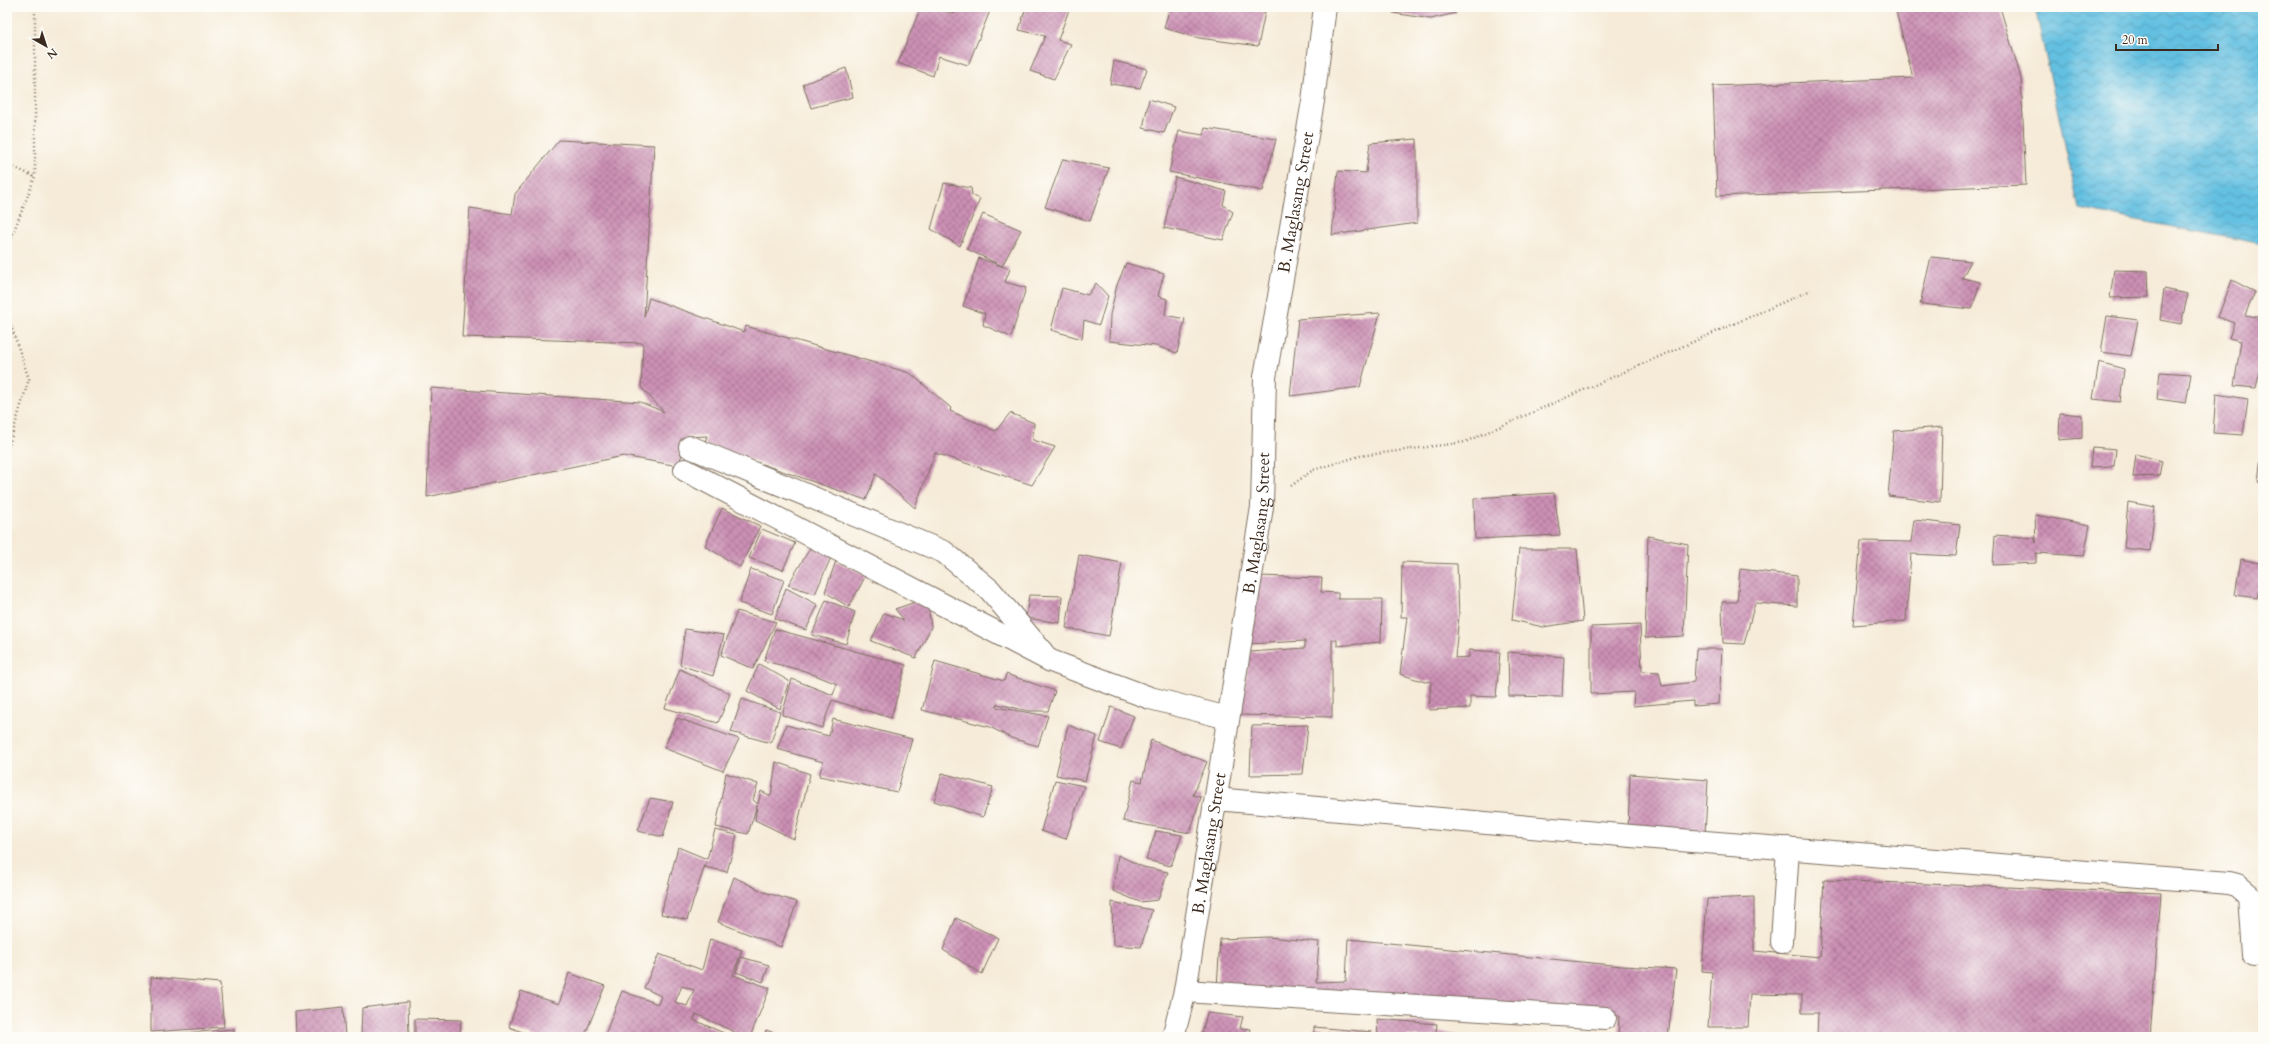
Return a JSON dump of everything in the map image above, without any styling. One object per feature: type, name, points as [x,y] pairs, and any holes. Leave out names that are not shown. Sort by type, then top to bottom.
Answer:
[{"type":"street","name":"B. Maglasang Street","points":[[1173,1037],[1185,991],[1262,507],[1265,377],[1313,101],[1325,7]]},
{"type":"street","points":[[690,447],[944,552],[990,590],[1051,662]]},
{"type":"street","points":[[686,470],[1051,662],[1150,698],[1228,718]]},
{"type":"street","points":[[1216,799],[2237,885],[2249,895],[2253,954]]},
{"type":"street","points":[[1782,942],[1788,848]]},
{"type":"street","points":[[1185,991],[1605,1018]]},
{"type":"path","points":[[7,249],[35,177],[35,7]]},
{"type":"path","points":[[7,164],[35,177]]},
{"type":"path","points":[[1262,507],[1313,470],[1360,456],[1465,442],[1810,290]]},
{"type":"path","points":[[7,314],[29,379],[7,452]]},
{"type":"water","points":[[2035,7],[2263,7],[2263,244],[2079,209]]},
{"type":"building","points":[[921,7],[932,7],[954,14],[957,7],[978,7],[990,11],[968,65],[939,56],[933,76],[898,63]]},
{"type":"building","points":[[1026,7],[1070,7],[1058,40],[1071,44],[1054,79],[1030,71],[1045,36],[1019,30]]},
{"type":"building","points":[[1170,7],[1239,7],[1265,12],[1258,46],[1199,38],[1164,28]]},
{"type":"building","points":[[1393,7],[1456,7],[1456,13],[1431,19],[1393,13]]},
{"type":"building","points":[[1895,7],[2000,7],[2021,78],[2026,185],[1717,196],[1713,86],[1913,78]]},
{"type":"building","points":[[1114,61],[1147,69],[1140,88],[1110,84]]},
{"type":"building","points":[[846,68],[853,97],[811,108],[803,84]]},
{"type":"building","points":[[1149,99],[1174,107],[1164,133],[1143,128]]},
{"type":"building","points":[[1205,128],[1276,139],[1263,191],[1169,172],[1179,131],[1203,135]]},
{"type":"building","points":[[1417,139],[1417,223],[1332,235],[1338,171],[1366,173],[1370,143]]},
{"type":"building","points":[[559,140],[654,145],[644,317],[649,298],[744,332],[746,326],[910,373],[951,408],[950,411],[996,431],[1010,413],[1034,423],[1033,440],[1055,447],[1032,485],[935,453],[915,508],[876,474],[866,500],[704,444],[707,436],[688,437],[678,466],[623,456],[427,497],[431,388],[640,402],[664,412],[641,387],[643,343],[462,337],[470,208],[512,214],[515,194]]},
{"type":"building","points":[[1063,159],[1109,168],[1090,221],[1045,207]]},
{"type":"building","points":[[1175,177],[1226,191],[1223,205],[1233,212],[1223,240],[1164,228]]},
{"type":"building","points":[[944,183],[971,188],[972,195],[980,199],[960,246],[931,229]]},
{"type":"building","points":[[983,214],[1021,230],[1002,266],[967,249]]},
{"type":"building","points":[[1931,257],[1971,261],[1962,278],[1980,282],[1972,309],[1920,304]]},
{"type":"building","points":[[979,258],[1010,269],[1005,282],[1026,288],[1011,337],[983,325],[985,314],[963,306]]},
{"type":"building","points":[[1126,263],[1164,274],[1158,296],[1167,299],[1165,315],[1185,319],[1177,353],[1156,346],[1109,341],[1110,315],[1117,285]]},
{"type":"building","points":[[2114,270],[2148,271],[2149,297],[2110,298]]},
{"type":"building","points":[[2232,280],[2255,292],[2245,315],[2263,318],[2263,358],[2256,388],[2234,386],[2241,341],[2229,338],[2234,323],[2218,317]]},
{"type":"building","points":[[1096,283],[1108,296],[1099,325],[1084,320],[1082,339],[1051,330],[1062,288],[1088,295]]},
{"type":"building","points":[[2164,289],[2188,294],[2181,324],[2160,320]]},
{"type":"building","points":[[1380,313],[1360,387],[1290,396],[1298,319]]},
{"type":"building","points":[[2107,316],[2138,320],[2131,356],[2101,352]]},
{"type":"building","points":[[2099,362],[2124,369],[2120,402],[2093,399]]},
{"type":"building","points":[[2160,372],[2191,374],[2186,403],[2157,399]]},
{"type":"building","points":[[2216,394],[2248,399],[2243,435],[2213,433]]},
{"type":"building","points":[[2060,413],[2082,415],[2082,438],[2059,440]]},
{"type":"building","points":[[1942,427],[1940,502],[1888,496],[1894,431]]},
{"type":"building","points":[[2263,446],[2263,483],[2258,482]]},
{"type":"building","points":[[2092,447],[2116,449],[2114,466],[2090,467]]},
{"type":"building","points":[[2136,454],[2162,461],[2159,476],[2133,477]]},
{"type":"building","points":[[1554,493],[1560,535],[1475,539],[1474,498]]},
{"type":"building","points":[[2128,502],[2155,507],[2150,551],[2124,548]]},
{"type":"building","points":[[722,508],[760,526],[740,567],[705,546]]},
{"type":"building","points":[[2035,515],[2090,525],[2084,556],[2036,553],[2036,563],[1993,565],[1995,535],[2035,538],[2036,543]]},
{"type":"building","points":[[1914,520],[1960,525],[1956,556],[1911,554],[1906,621],[1853,625],[1861,541],[1911,542]]},
{"type":"building","points":[[762,529],[795,543],[783,570],[749,558]]},
{"type":"building","points":[[1648,536],[1688,544],[1684,636],[1645,638]]},
{"type":"building","points":[[812,545],[832,555],[815,594],[788,585]]},
{"type":"building","points":[[1519,549],[1577,549],[1583,621],[1543,627],[1512,620]]},
{"type":"building","points":[[1079,555],[1122,563],[1109,636],[1066,628]]},
{"type":"building","points":[[2241,559],[2263,564],[2263,574],[2257,598],[2235,595]]},
{"type":"building","points":[[836,561],[866,575],[849,607],[825,592]]},
{"type":"building","points":[[1402,562],[1457,564],[1459,615],[1455,658],[1469,657],[1469,650],[1500,652],[1496,697],[1470,696],[1470,708],[1429,710],[1431,681],[1425,682],[1400,674],[1407,617],[1401,617]]},
{"type":"building","points":[[751,569],[784,580],[772,614],[739,603]]},
{"type":"building","points":[[1740,569],[1797,576],[1797,606],[1755,603],[1744,644],[1723,643],[1722,602],[1737,602]]},
{"type":"building","points":[[1258,576],[1322,578],[1321,592],[1338,593],[1338,599],[1382,599],[1381,642],[1337,646],[1337,640],[1332,640],[1332,717],[1240,715],[1250,652],[1305,648],[1305,641],[1247,644]]},
{"type":"building","points":[[786,588],[818,605],[806,630],[775,619]]},
{"type":"building","points":[[1029,595],[1062,596],[1060,623],[1026,618]]},
{"type":"building","points":[[927,598],[931,627],[916,658],[871,641],[884,613],[904,620],[895,609]]},
{"type":"building","points":[[826,600],[855,612],[846,644],[812,635]]},
{"type":"building","points":[[737,611],[776,622],[753,669],[721,655]]},
{"type":"building","points":[[1640,625],[1642,671],[1659,672],[1662,686],[1694,682],[1696,649],[1722,649],[1719,704],[1693,706],[1693,701],[1633,706],[1634,692],[1591,694],[1591,627]]},
{"type":"building","points":[[685,629],[724,635],[713,676],[680,665]]},
{"type":"building","points":[[775,629],[906,665],[891,718],[832,700],[822,728],[782,715],[792,679],[833,695],[837,684],[805,671],[764,661]]},
{"type":"building","points":[[1508,652],[1564,657],[1562,697],[1509,696]]},
{"type":"building","points":[[935,661],[1004,681],[1006,674],[1055,691],[1048,711],[1029,711],[997,704],[996,707],[1048,716],[1038,746],[1011,738],[990,727],[922,710]]},
{"type":"building","points":[[759,664],[789,681],[780,709],[747,691]]},
{"type":"building","points":[[680,669],[730,694],[718,723],[665,708]]},
{"type":"building","points":[[742,699],[780,712],[771,743],[731,732]]},
{"type":"building","points":[[1111,707],[1134,716],[1121,749],[1100,742]]},
{"type":"building","points":[[677,718],[739,739],[723,771],[664,748]]},
{"type":"building","points":[[833,719],[912,739],[897,792],[819,776],[823,762],[777,749],[786,725],[829,736]]},
{"type":"building","points":[[1068,725],[1097,736],[1085,781],[1056,775]]},
{"type":"building","points":[[1308,725],[1303,774],[1250,775],[1252,726]]},
{"type":"building","points":[[1151,740],[1207,762],[1193,795],[1201,797],[1190,833],[1123,821],[1133,780],[1142,782]]},
{"type":"building","points":[[776,762],[810,774],[794,839],[755,820],[757,805],[748,834],[716,827],[726,773],[758,784],[753,800],[758,804],[761,791],[771,796]]},
{"type":"building","points":[[942,773],[993,787],[983,817],[934,801]]},
{"type":"building","points":[[1630,774],[1708,780],[1705,834],[1628,831]]},
{"type":"building","points":[[1055,780],[1084,786],[1066,839],[1041,831]]},
{"type":"building","points":[[650,798],[673,802],[663,837],[638,831]]},
{"type":"building","points":[[715,830],[737,835],[727,872],[705,867],[706,862],[687,920],[661,914],[678,847],[707,859]]},
{"type":"building","points":[[1156,831],[1182,835],[1171,866],[1146,860]]},
{"type":"building","points":[[1118,855],[1143,867],[1168,872],[1158,900],[1140,902],[1113,891]]},
{"type":"building","points":[[734,877],[764,892],[797,902],[781,947],[718,922]]},
{"type":"building","points":[[1824,880],[2161,893],[2150,1037],[1817,1037],[1818,1013],[1802,1013],[1802,995],[1750,994],[1748,1027],[1708,1027],[1712,972],[1702,971],[1707,899],[1754,897],[1754,951],[1820,957]]},
{"type":"building","points":[[1112,902],[1152,910],[1141,947],[1113,945]]},
{"type":"building","points":[[956,918],[998,938],[982,974],[943,950]]},
{"type":"building","points":[[1268,937],[1319,942],[1316,982],[1346,981],[1348,939],[1622,966],[1676,969],[1668,1037],[1618,1037],[1619,1016],[1217,988],[1220,939]]},
{"type":"building","points":[[710,939],[742,950],[733,975],[770,988],[750,1037],[745,1037],[696,1014],[694,1020],[733,1037],[604,1037],[622,991],[658,1004],[661,996],[644,988],[659,954],[702,970]],"holes":[[[682,986],[694,990],[687,1006],[675,1002]]]},
{"type":"building","points":[[741,957],[769,965],[763,982],[736,972]]},
{"type":"building","points":[[569,973],[605,986],[584,1037],[536,1037],[509,1027],[521,991],[559,1004]]},
{"type":"building","points":[[151,977],[220,983],[224,1027],[151,1032]]},
{"type":"building","points":[[408,1002],[409,1037],[361,1037],[362,1008]]},
{"type":"building","points":[[343,1007],[345,1037],[296,1037],[295,1012]]},
{"type":"building","points":[[1207,1013],[1243,1017],[1240,1028],[1251,1029],[1249,1037],[1201,1037]]},
{"type":"building","points":[[415,1019],[461,1020],[460,1037],[415,1037]]},
{"type":"building","points":[[1377,1019],[1437,1024],[1436,1032],[1472,1037],[1378,1037]]},
{"type":"building","points":[[1314,1027],[1372,1032],[1372,1037],[1314,1037]]},
{"type":"building","points":[[234,1029],[234,1037],[149,1037],[149,1036]]},
{"type":"building","points":[[766,1030],[786,1037],[764,1037]]}]
